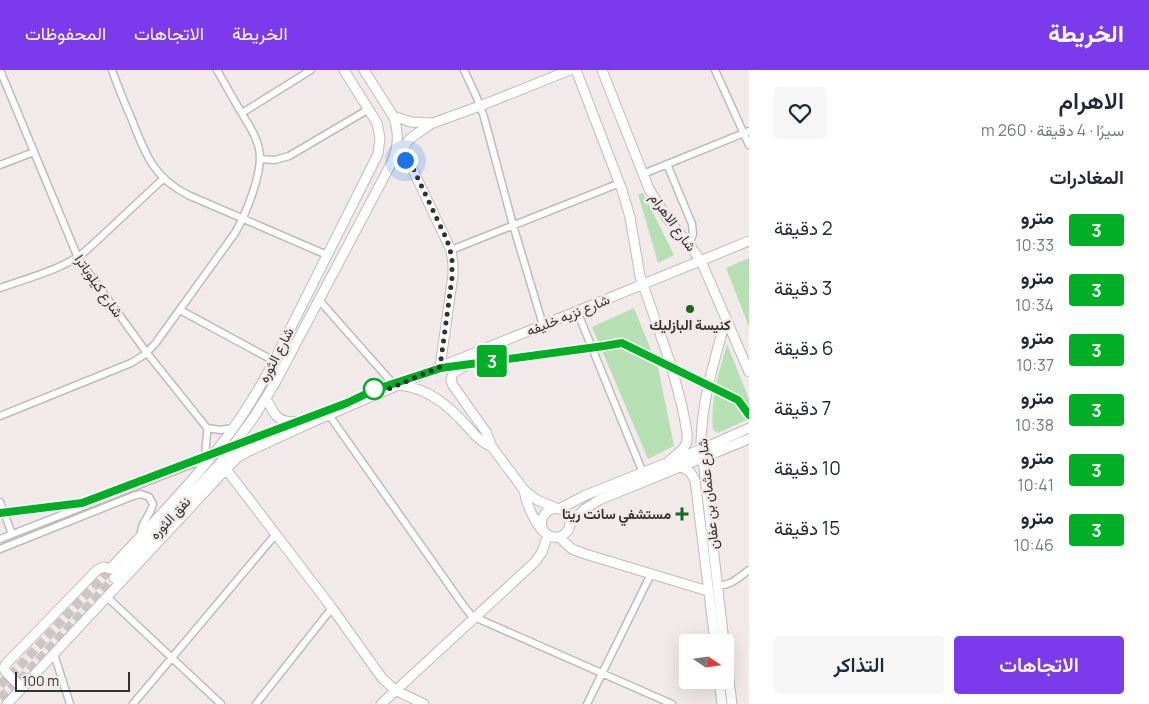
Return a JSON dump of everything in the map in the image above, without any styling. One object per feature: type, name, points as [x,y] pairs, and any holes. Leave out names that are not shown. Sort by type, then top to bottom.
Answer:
[{"type":"main road","name":"شارع الثوره","points":[[22,688],[5,671],[5,665],[97,570],[104,567],[110,569],[207,462],[234,428],[261,386],[378,154],[380,144],[376,123],[344,70]]},
{"type":"main road","points":[[364,70],[393,116],[422,124],[432,123],[480,106],[570,70]]},
{"type":"main road","name":"شارع الاهرام","points":[[576,70],[620,183],[630,217],[642,284]]},
{"type":"main road","name":"شارع الاهرام","points":[[602,70],[643,174],[659,206],[671,224],[701,260],[749,372]]},
{"type":"main road","name":"شارع الثوره","points":[[225,458],[265,400],[392,162],[396,153],[398,139],[393,116]]},
{"type":"main road","points":[[407,162],[404,151],[408,140],[411,136],[424,130],[432,123]]},
{"type":"main road","points":[[392,162],[398,160],[407,162],[412,166],[451,250],[453,271],[440,367]]},
{"type":"main road","name":"شارع نزيه خليفه","points":[[226,469],[244,454],[317,420],[440,367],[749,242]]},
{"type":"main road","name":"شارع عثمان بن عفان","points":[[642,284],[674,373],[687,432],[685,446],[667,463]]},
{"type":"main road","name":"شارع عثمان بن عفان","points":[[723,634],[702,449],[702,422],[704,401],[726,318]]},
{"type":"main road","points":[[479,352],[470,363],[454,371],[451,380],[454,386],[486,432],[492,447],[524,490],[537,500],[567,514],[570,524]]},
{"type":"main road","points":[[396,386],[415,388],[437,398],[452,410],[480,440],[492,447]]},
{"type":"main road","points":[[265,400],[269,402],[276,415],[284,421],[317,420]]},
{"type":"main road","points":[[382,704],[535,562],[542,552],[545,533],[541,523],[543,515],[548,510],[702,449],[749,428]]},
{"type":"main road","points":[[225,458],[241,448],[259,441],[270,437],[278,438]]},
{"type":"main road","points":[[524,490],[535,520],[545,533],[555,538],[566,533],[570,524],[585,509],[599,500],[749,439]]},
{"type":"main road","name":"نفق الثوره","points":[[114,578],[225,458]]},
{"type":"main road","name":"شارع عثمان بن عفان","points":[[682,467],[690,472],[695,480],[713,634]]},
{"type":"main road","points":[[7,704],[226,469],[332,608],[382,678],[395,690],[424,704]]},
{"type":"main road","points":[[559,537],[569,547],[579,552],[708,591]]},
{"type":"main road","points":[[720,689],[722,704]]},
{"type":"main road","points":[[730,689],[732,704]]},
{"type":"street","name":"شارع كيلوباترا","points":[[0,70],[78,257],[147,353],[207,428]]},
{"type":"street","points":[[112,70],[145,153],[164,178],[188,195],[328,255]]},
{"type":"street","points":[[0,416],[131,363],[147,353],[232,238],[243,218],[258,173],[260,159],[257,140],[218,70]]},
{"type":"street","points":[[242,113],[312,70]]},
{"type":"street","points":[[464,70],[486,123],[542,326]]},
{"type":"street","points":[[715,70],[746,133],[749,145]]},
{"type":"street","points":[[260,159],[275,160],[289,156],[369,109]]},
{"type":"street","points":[[643,174],[746,133]]},
{"type":"street","points":[[0,165],[34,152]]},
{"type":"street","points":[[667,164],[692,221],[693,234],[689,244]]},
{"type":"street","points":[[0,288],[64,265],[87,251],[164,178]]},
{"type":"street","points":[[451,250],[620,183]]},
{"type":"street","points":[[319,300],[396,386]]},
{"type":"street","points":[[180,310],[274,360]]},
{"type":"street","points":[[577,311],[642,473]]},
{"type":"street","points":[[329,415],[474,618],[672,704]]},
{"type":"street","points":[[0,539],[187,466],[207,462],[205,452],[207,428],[220,430],[234,428]]},
{"type":"street","points":[[0,550],[133,496],[144,494],[151,498],[153,506],[142,526],[141,535]]},
{"type":"street","points":[[0,502],[12,534]]},
{"type":"street","points":[[47,520],[51,529]]},
{"type":"street","points":[[133,704],[276,534]]},
{"type":"street","points":[[718,585],[727,585],[749,570]]},
{"type":"street","points":[[587,704],[651,574]]},
{"type":"street","points":[[107,597],[221,704]]},
{"type":"street","points":[[256,704],[332,608]]},
{"type":"street","points":[[54,654],[70,704]]},
{"type":"green space","points":[[643,193],[674,255],[658,263],[638,194]]},
{"type":"green space","points":[[749,258],[749,327],[726,268]]},
{"type":"green space","points":[[634,308],[658,367],[674,446],[648,459],[592,327]]},
{"type":"green space","points":[[727,344],[749,399],[749,419],[718,433],[713,430],[713,408],[716,386]]},
{"type":"tunnel","points":[[0,685],[110,569]]},
{"type":"tunnel","points":[[0,698],[24,676],[114,578]]},
{"type":"metro line","name":"3","points":[[0,513],[82,503],[347,403],[374,390],[441,368],[622,343],[738,400],[749,415]]},
{"type":"place","name":"كنيسة البازليك","points":[[690,309]]},
{"type":"place","name":"مستشفي سانت ريتا","points":[[682,514]]},
{"type":"route","points":[[374,389],[379,393],[440,367],[453,268],[451,250],[412,166],[405,160]]}]
